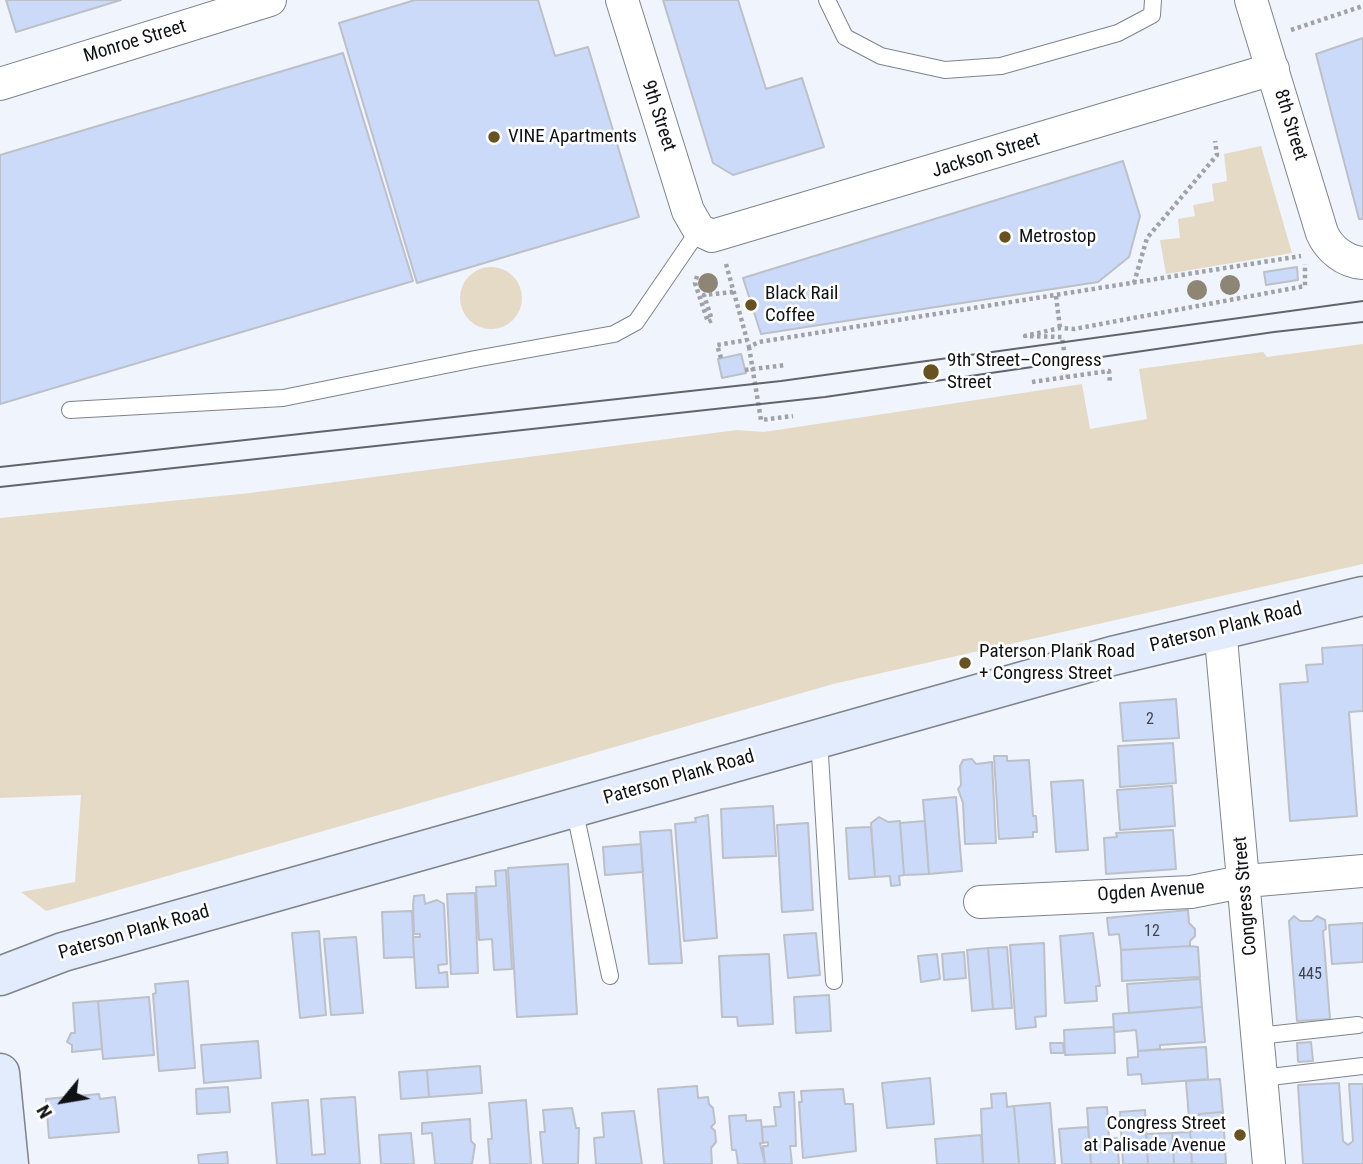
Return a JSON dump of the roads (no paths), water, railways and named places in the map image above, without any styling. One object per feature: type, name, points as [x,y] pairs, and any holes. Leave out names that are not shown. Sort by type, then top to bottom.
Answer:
[{"type":"main road","name":"Paterson Plank Road","points":[[0,976],[63,952],[819,739],[1220,628],[1363,596]]},
{"type":"main road","points":[[0,1073],[9,1164]]},
{"type":"street","name":"Monroe Street","points":[[0,84],[270,0]]},
{"type":"street","name":"9th Street","points":[[621,0],[688,211],[699,230]]},
{"type":"street","name":"8th Street","points":[[1251,0],[1322,233],[1317,255],[1363,263]]},
{"type":"street","name":"Jackson Street","points":[[699,230],[705,234],[721,236],[1273,69]]},
{"type":"street","name":"Congress Street","points":[[1220,628],[1269,1164]]},
{"type":"street","name":"Ogden Avenue","points":[[980,902],[1191,892],[1245,881],[1363,871]]},
{"type":"lane","points":[[827,0],[845,37],[881,56],[944,70],[1001,66],[1118,33],[1152,15],[1153,0]]},
{"type":"lane","points":[[70,410],[283,398],[614,334],[626,329],[641,316],[699,230]]},
{"type":"lane","points":[[819,739],[834,981]]},
{"type":"lane","points":[[574,808],[610,976]]},
{"type":"lane","points":[[1258,1036],[1358,1025]]},
{"type":"lane","points":[[1262,1078],[1363,1066]]},
{"type":"tram line","points":[[0,467],[781,381],[1363,301]]},
{"type":"tram line","points":[[0,487],[825,397],[1274,332],[1363,322]]},
{"type":"place","name":"VINE Apartments","points":[[494,137]]},
{"type":"place","name":"Metrostop","points":[[1005,237]]},
{"type":"place","name":"Black Rail Coffee","points":[[751,305]]},
{"type":"place","name":"9th Street–Congress Street","points":[[931,372]]},
{"type":"place","name":"Paterson Plank Road + Congress Street","points":[[965,663]]},
{"type":"place","name":"Congress Street at Palisade Avenue","points":[[1240,1135]]}]
